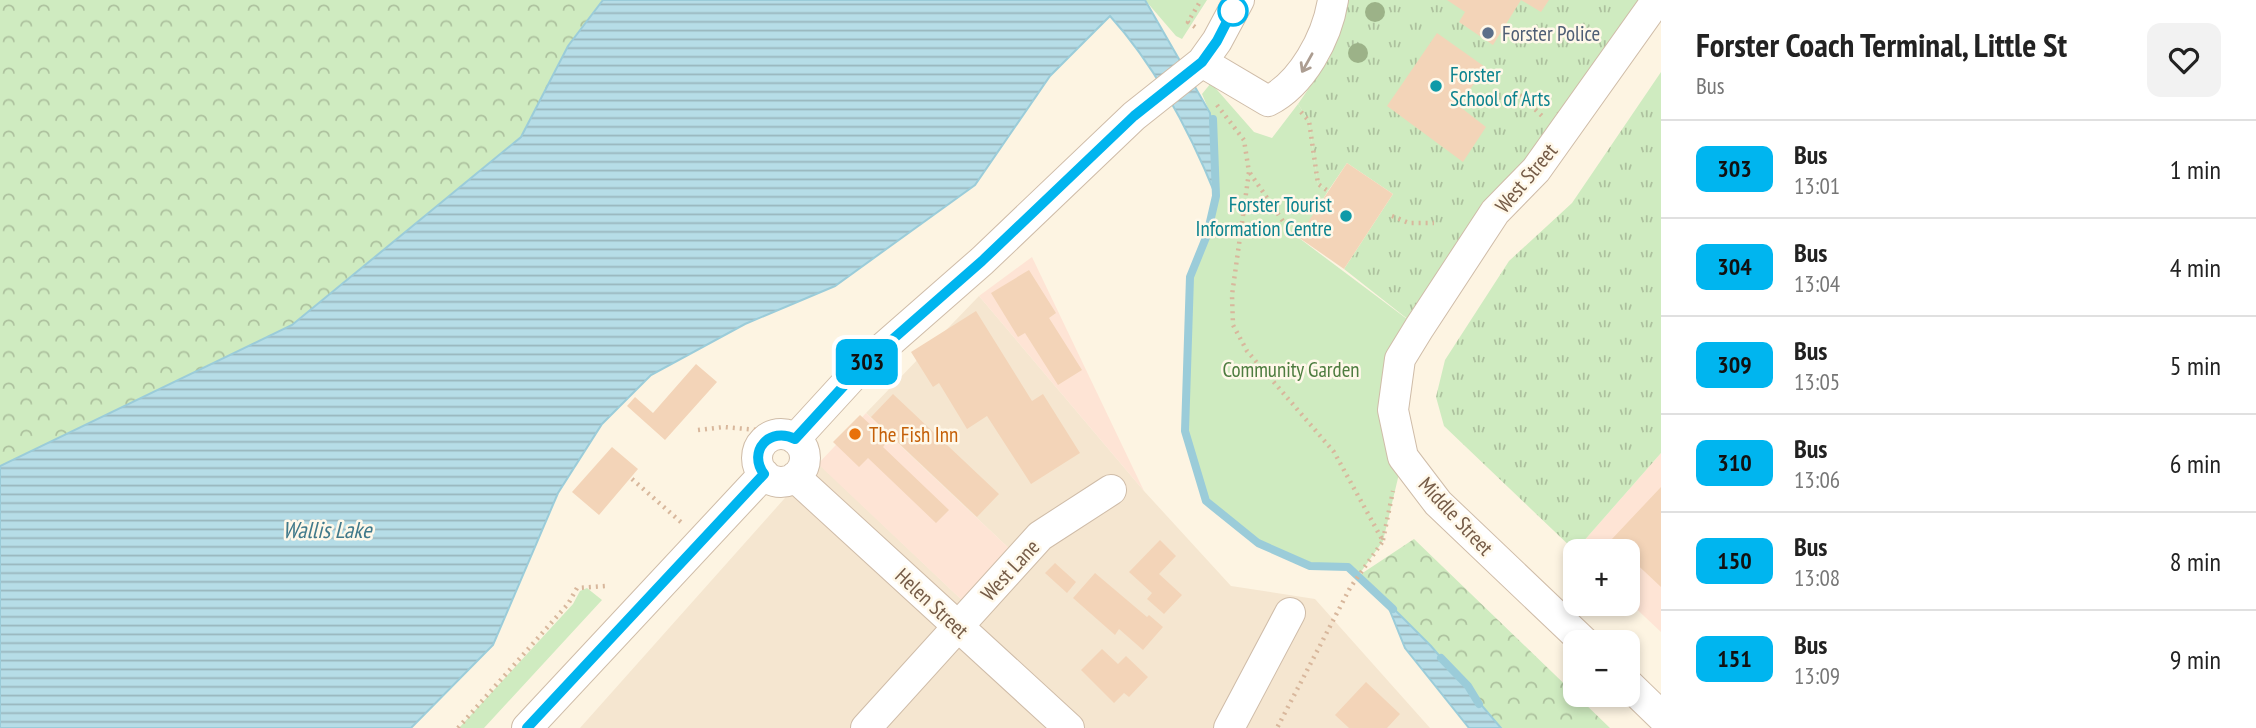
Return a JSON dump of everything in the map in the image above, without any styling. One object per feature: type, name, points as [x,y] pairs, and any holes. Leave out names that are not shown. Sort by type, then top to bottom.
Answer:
[{"type":"street","points":[[795,439],[861,367],[982,261],[1159,96],[1202,62],[1217,41],[1238,0]]},
{"type":"street","points":[[1202,62],[1268,101],[1284,93],[1304,69],[1331,14],[1332,0]]},
{"type":"street","name":"West Street","points":[[1400,359],[1495,212],[1536,170],[1657,0]]},
{"type":"street","name":"Middle Street","points":[[1400,359],[1393,410],[1403,457],[1437,503],[1571,630]]},
{"type":"street","points":[[780,434],[795,439],[805,458],[804,465],[795,477],[782,482],[764,474],[759,468],[757,453],[766,439],[780,434]]},
{"type":"street","points":[[527,728],[764,474]]},
{"type":"street","name":"Helen Street","points":[[795,477],[1069,728]]},
{"type":"street","name":"West Lane","points":[[866,728],[1040,536],[1111,490]]},
{"type":"street","points":[[1229,728],[1290,613]]},
{"type":"street","points":[[1640,696],[1661,716]]},
{"type":"path","points":[[1192,25],[1188,22],[1200,0]]},
{"type":"path","points":[[1284,93],[1309,121],[1318,184],[1328,191]]},
{"type":"path","points":[[1210,97],[1244,140],[1249,172],[1231,295],[1233,325],[1247,351],[1334,452],[1383,541]]},
{"type":"path","points":[[1249,172],[1289,230]]},
{"type":"path","points":[[1392,216],[1409,223],[1434,223]]},
{"type":"path","points":[[698,430],[724,427],[758,430]]},
{"type":"path","points":[[1277,728],[1350,589],[1383,541],[1403,457]]},
{"type":"path","points":[[632,479],[676,518]]},
{"type":"path","points":[[457,728],[568,604],[577,588],[605,586]]},
{"type":"shaded area","points":[[1032,257],[1144,491],[979,296]]},
{"type":"shaded area","points":[[979,296],[1144,491],[1231,586],[1315,599],[1430,728],[580,728],[817,462],[966,604],[1014,553],[866,413]]},
{"type":"shaded area","points":[[866,413],[1014,553],[966,604],[818,464]]},
{"type":"shaded area","points":[[1661,453],[1661,632],[1640,612],[1640,539],[1586,539]]},
{"type":"green space","points":[[0,0],[609,0],[521,137],[292,325],[0,466]]},
{"type":"green space","points":[[1145,0],[1207,0],[1182,39],[1176,36]]},
{"type":"green space","points":[[1349,0],[1657,0],[1419,328],[1344,269],[1393,194],[1347,163],[1328,191],[1318,184],[1309,121],[1298,104],[1329,59]]},
{"type":"green space","points":[[1661,72],[1661,453],[1586,539],[1563,540],[1444,426],[1436,397],[1445,360],[1509,261],[1572,203]]},
{"type":"green space","name":"Community Garden","points":[[1211,83],[1254,132],[1272,138],[1298,104],[1309,121],[1318,184],[1328,191],[1299,238],[1419,328],[1400,359],[1403,457],[1383,541],[1358,576],[1348,568],[1310,566],[1258,543],[1206,501],[1185,431],[1190,277],[1207,235],[1216,196],[1210,113],[1202,94]]},
{"type":"green space","points":[[1414,539],[1563,683],[1563,707],[1588,707],[1610,728],[1501,728],[1431,646],[1358,576]]},
{"type":"green space","points":[[587,588],[602,600],[484,728],[459,728],[573,604],[580,591]]},
{"type":"water","name":"Wallis Lake","points":[[603,0],[1145,0],[1210,113],[1216,196],[1171,102],[1143,57],[1110,16],[1050,76],[975,185],[835,286],[745,324],[651,375],[602,424],[558,493],[493,645],[411,728],[0,728],[0,466],[292,325],[521,137],[568,46]]},
{"type":"water","points":[[1386,601],[1431,646],[1501,728],[1469,728],[1405,648]]},
{"type":"building","name":"Forster Police","points":[[1447,0],[1521,0],[1493,45],[1459,22],[1465,12]]},
{"type":"building","name":"Forster Police","points":[[1521,0],[1549,0],[1541,12]]},
{"type":"building","name":"Forster School of Arts","points":[[1437,33],[1485,67],[1459,106],[1486,127],[1463,162],[1387,106]]},
{"type":"building","name":"Forster Tourist Information Centre","points":[[1347,163],[1393,194],[1344,269],[1298,237]]},
{"type":"building","points":[[1029,270],[1056,313],[1049,318],[1082,370],[1058,385],[1025,333],[1018,337],[991,293]]},
{"type":"building","points":[[976,311],[1032,401],[1043,394],[1080,453],[1031,484],[987,416],[967,429],[939,383],[933,387],[911,352]]},
{"type":"building","points":[[696,364],[717,382],[665,440],[627,406],[635,397],[653,413]]},
{"type":"building","points":[[893,394],[999,494],[977,517],[871,417]]},
{"type":"building","points":[[860,415],[888,441],[883,447],[949,510],[936,523],[868,458],[859,467],[833,442]]},
{"type":"building","points":[[612,447],[638,469],[599,515],[572,492]]},
{"type":"building","points":[[1661,487],[1661,587],[1640,567],[1640,539],[1612,539]]},
{"type":"building","points":[[1160,540],[1176,556],[1159,574],[1182,595],[1164,614],[1147,599],[1152,593],[1129,572]]},
{"type":"building","points":[[1055,563],[1076,582],[1067,593],[1045,573]]},
{"type":"building","points":[[1095,573],[1147,617],[1149,615],[1163,627],[1143,650],[1119,629],[1115,635],[1073,598]]},
{"type":"building","points":[[1102,649],[1118,664],[1126,656],[1148,677],[1129,697],[1124,693],[1114,703],[1081,670]]},
{"type":"building","points":[[1366,682],[1400,714],[1387,728],[1349,728],[1335,715]]},
{"type":"waterway","points":[[1213,119],[1216,196],[1207,235],[1190,277],[1185,431],[1206,501],[1258,543],[1310,566],[1348,567],[1393,609]]},
{"type":"waterway","points":[[1441,658],[1468,686],[1479,704]]},
{"type":"bus line","name":"303","points":[[527,728],[716,522],[764,474],[759,468],[757,453],[766,439],[780,434],[795,439],[861,367],[982,261],[1083,168],[1134,116],[1202,62],[1210,54],[1238,0]]},
{"type":"place","name":"Forster Police","points":[[1488,33]]},
{"type":"place","name":"Forster School of Arts","points":[[1436,86]]},
{"type":"place","name":"Forster Tourist Information Centre","points":[[1346,216]]},
{"type":"place","name":"The Fish Inn","points":[[855,434]]}]
